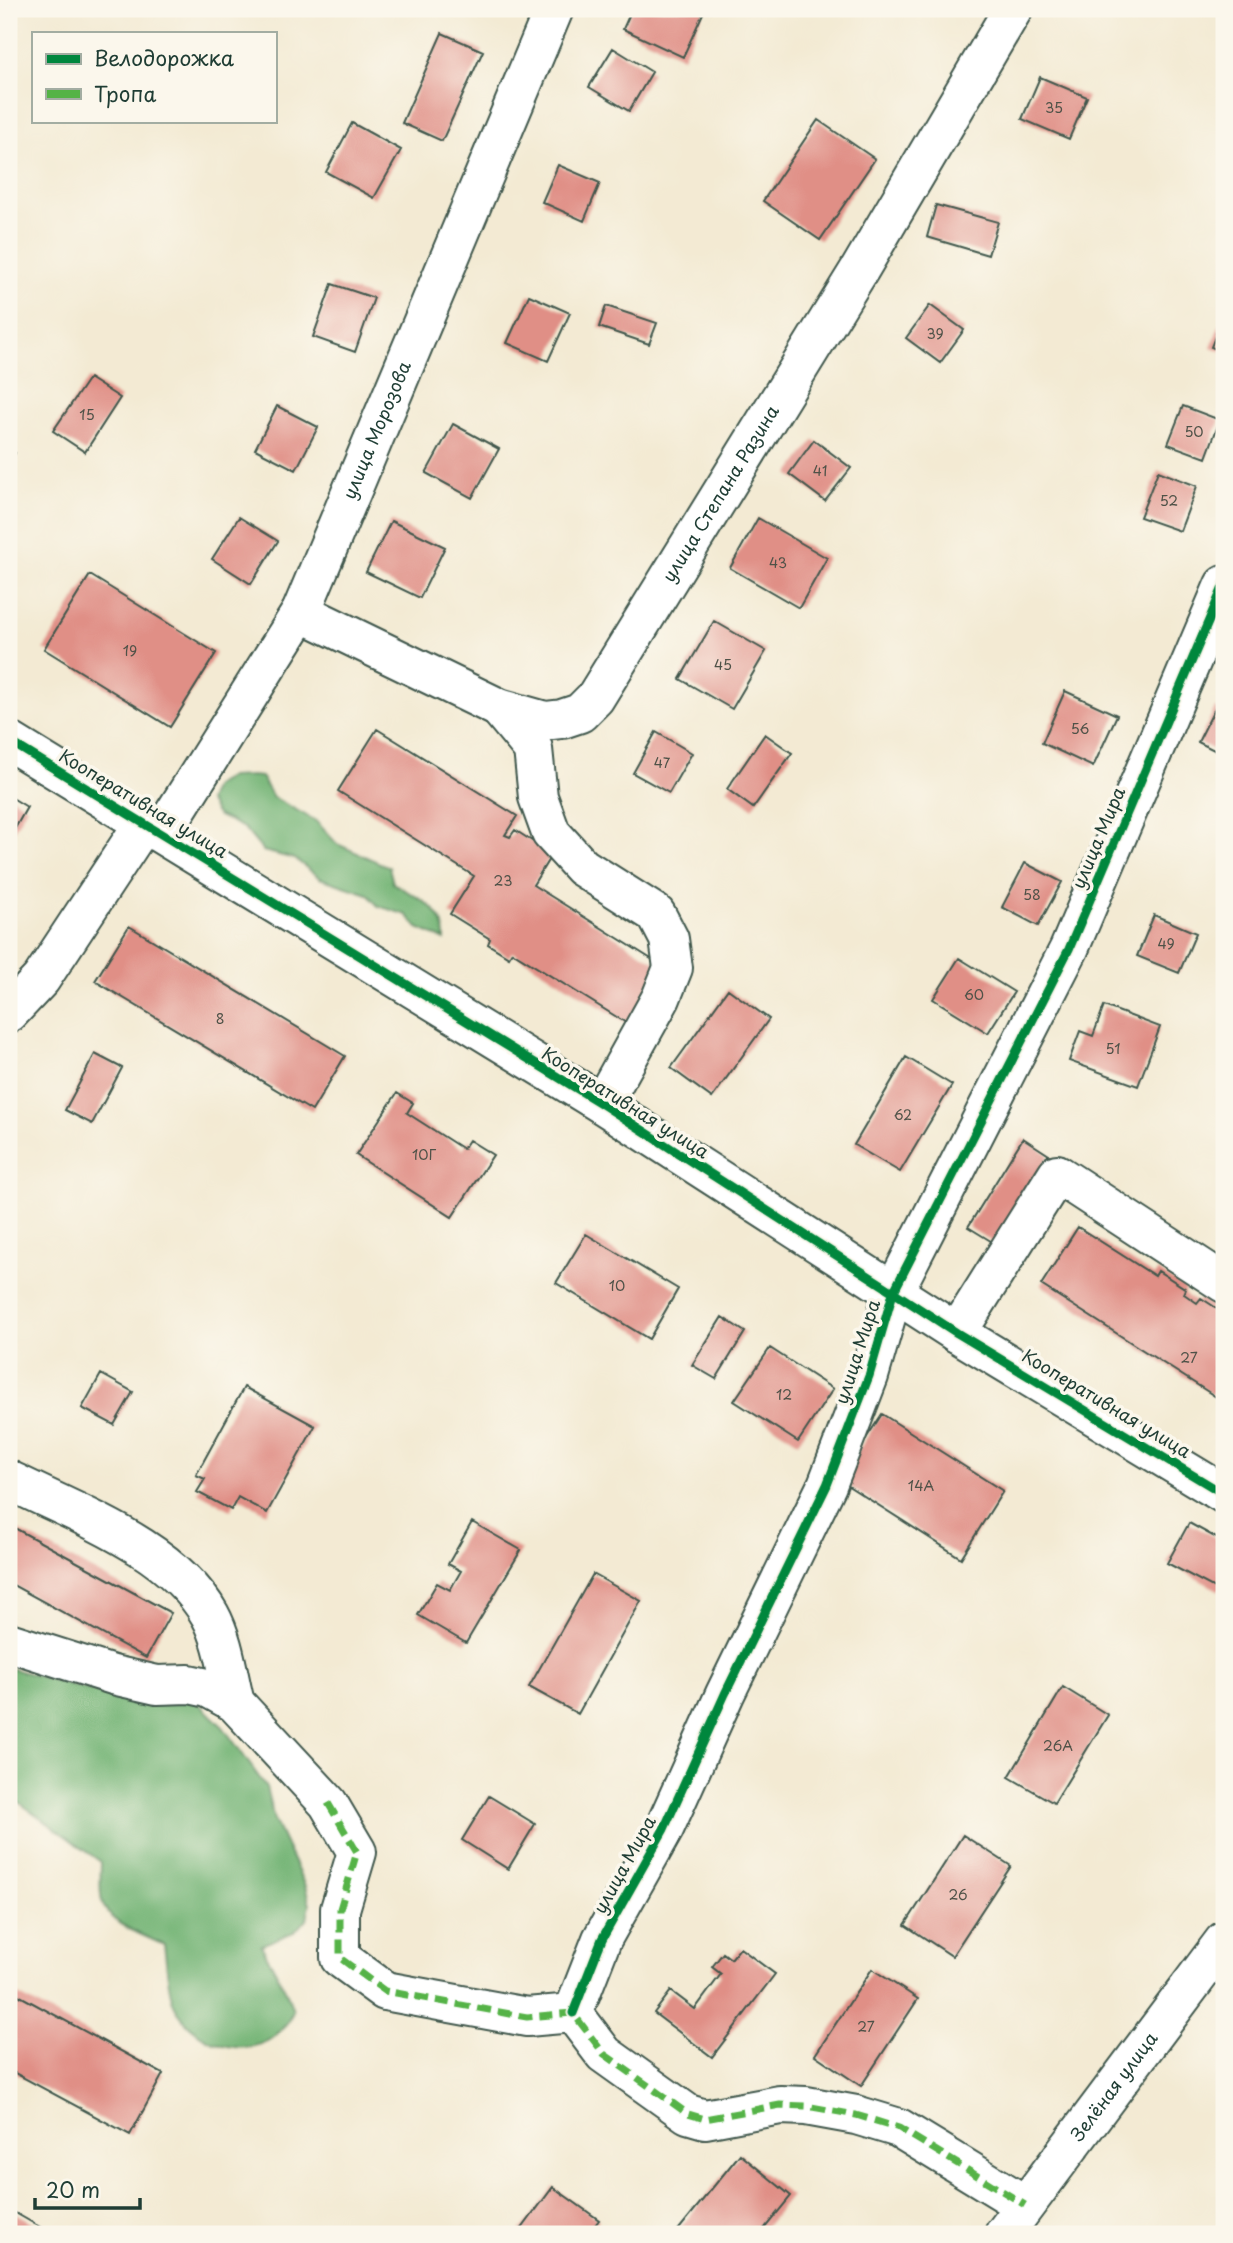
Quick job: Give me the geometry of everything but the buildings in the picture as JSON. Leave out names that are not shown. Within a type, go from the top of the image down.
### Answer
[{"type":"street","name":"улица Морозова","points":[[9,1013],[41,979],[153,828],[301,612],[554,9]]},
{"type":"street","name":"улица Степана Разина","points":[[301,612],[499,708],[545,721],[580,713],[596,698],[860,269],[1013,9]]},
{"type":"street","name":"улица Мира","points":[[573,2013],[602,1939],[664,1829],[725,1694],[827,1485],[869,1376],[893,1293],[1069,949],[1224,585]]},
{"type":"street","points":[[499,708],[533,748],[538,797],[551,833],[582,867],[656,914],[669,939],[673,968],[661,998],[602,1104]]},
{"type":"street","name":"Кооперативная улица","points":[[9,741],[602,1104],[893,1293],[1224,1494]]},
{"type":"street","points":[[957,1333],[1057,1174],[1224,1283]]},
{"type":"street","points":[[9,1480],[150,1552],[186,1582],[211,1616],[235,1703]]},
{"type":"street","points":[[9,1642],[113,1675],[157,1685],[189,1684],[208,1688],[235,1703],[328,1802],[357,1852],[340,1909],[340,1958],[385,1992],[527,2017],[573,2013],[604,2053],[688,2114],[705,2119],[780,2105],[806,2106],[856,2115],[899,2128],[1015,2219]]},
{"type":"street","name":"Зелёная улица","points":[[1015,2219],[1224,1941]]},
{"type":"green space","points":[[230,777],[261,777],[273,797],[316,821],[337,844],[389,867],[393,883],[421,899],[436,912],[441,919],[445,940],[418,928],[407,915],[378,906],[368,894],[320,878],[295,859],[263,851],[244,828],[217,815],[208,801],[214,786]]},
{"type":"green space","points":[[9,1668],[108,1695],[143,1687],[184,1689],[223,1727],[266,1787],[274,1820],[305,1886],[310,1904],[307,1919],[294,1932],[261,1945],[286,1991],[293,2011],[282,2029],[267,2041],[250,2047],[232,2047],[198,2033],[184,2020],[172,1997],[164,1945],[119,1923],[106,1909],[101,1892],[101,1862],[9,1795]]},
{"type":"marked path","points":[[328,1803],[357,1852],[340,1909],[340,1958],[385,1991],[527,2017],[573,2013],[604,2054],[688,2114],[705,2119],[780,2105],[806,2106],[856,2115],[899,2128],[1025,2205]]},
{"type":"cycle path","points":[[573,2013],[602,1939],[664,1829],[725,1694],[827,1485],[869,1376],[893,1293],[1069,949],[1224,585]]},
{"type":"cycle path","points":[[9,741],[602,1104],[957,1333],[1224,1494]]}]
